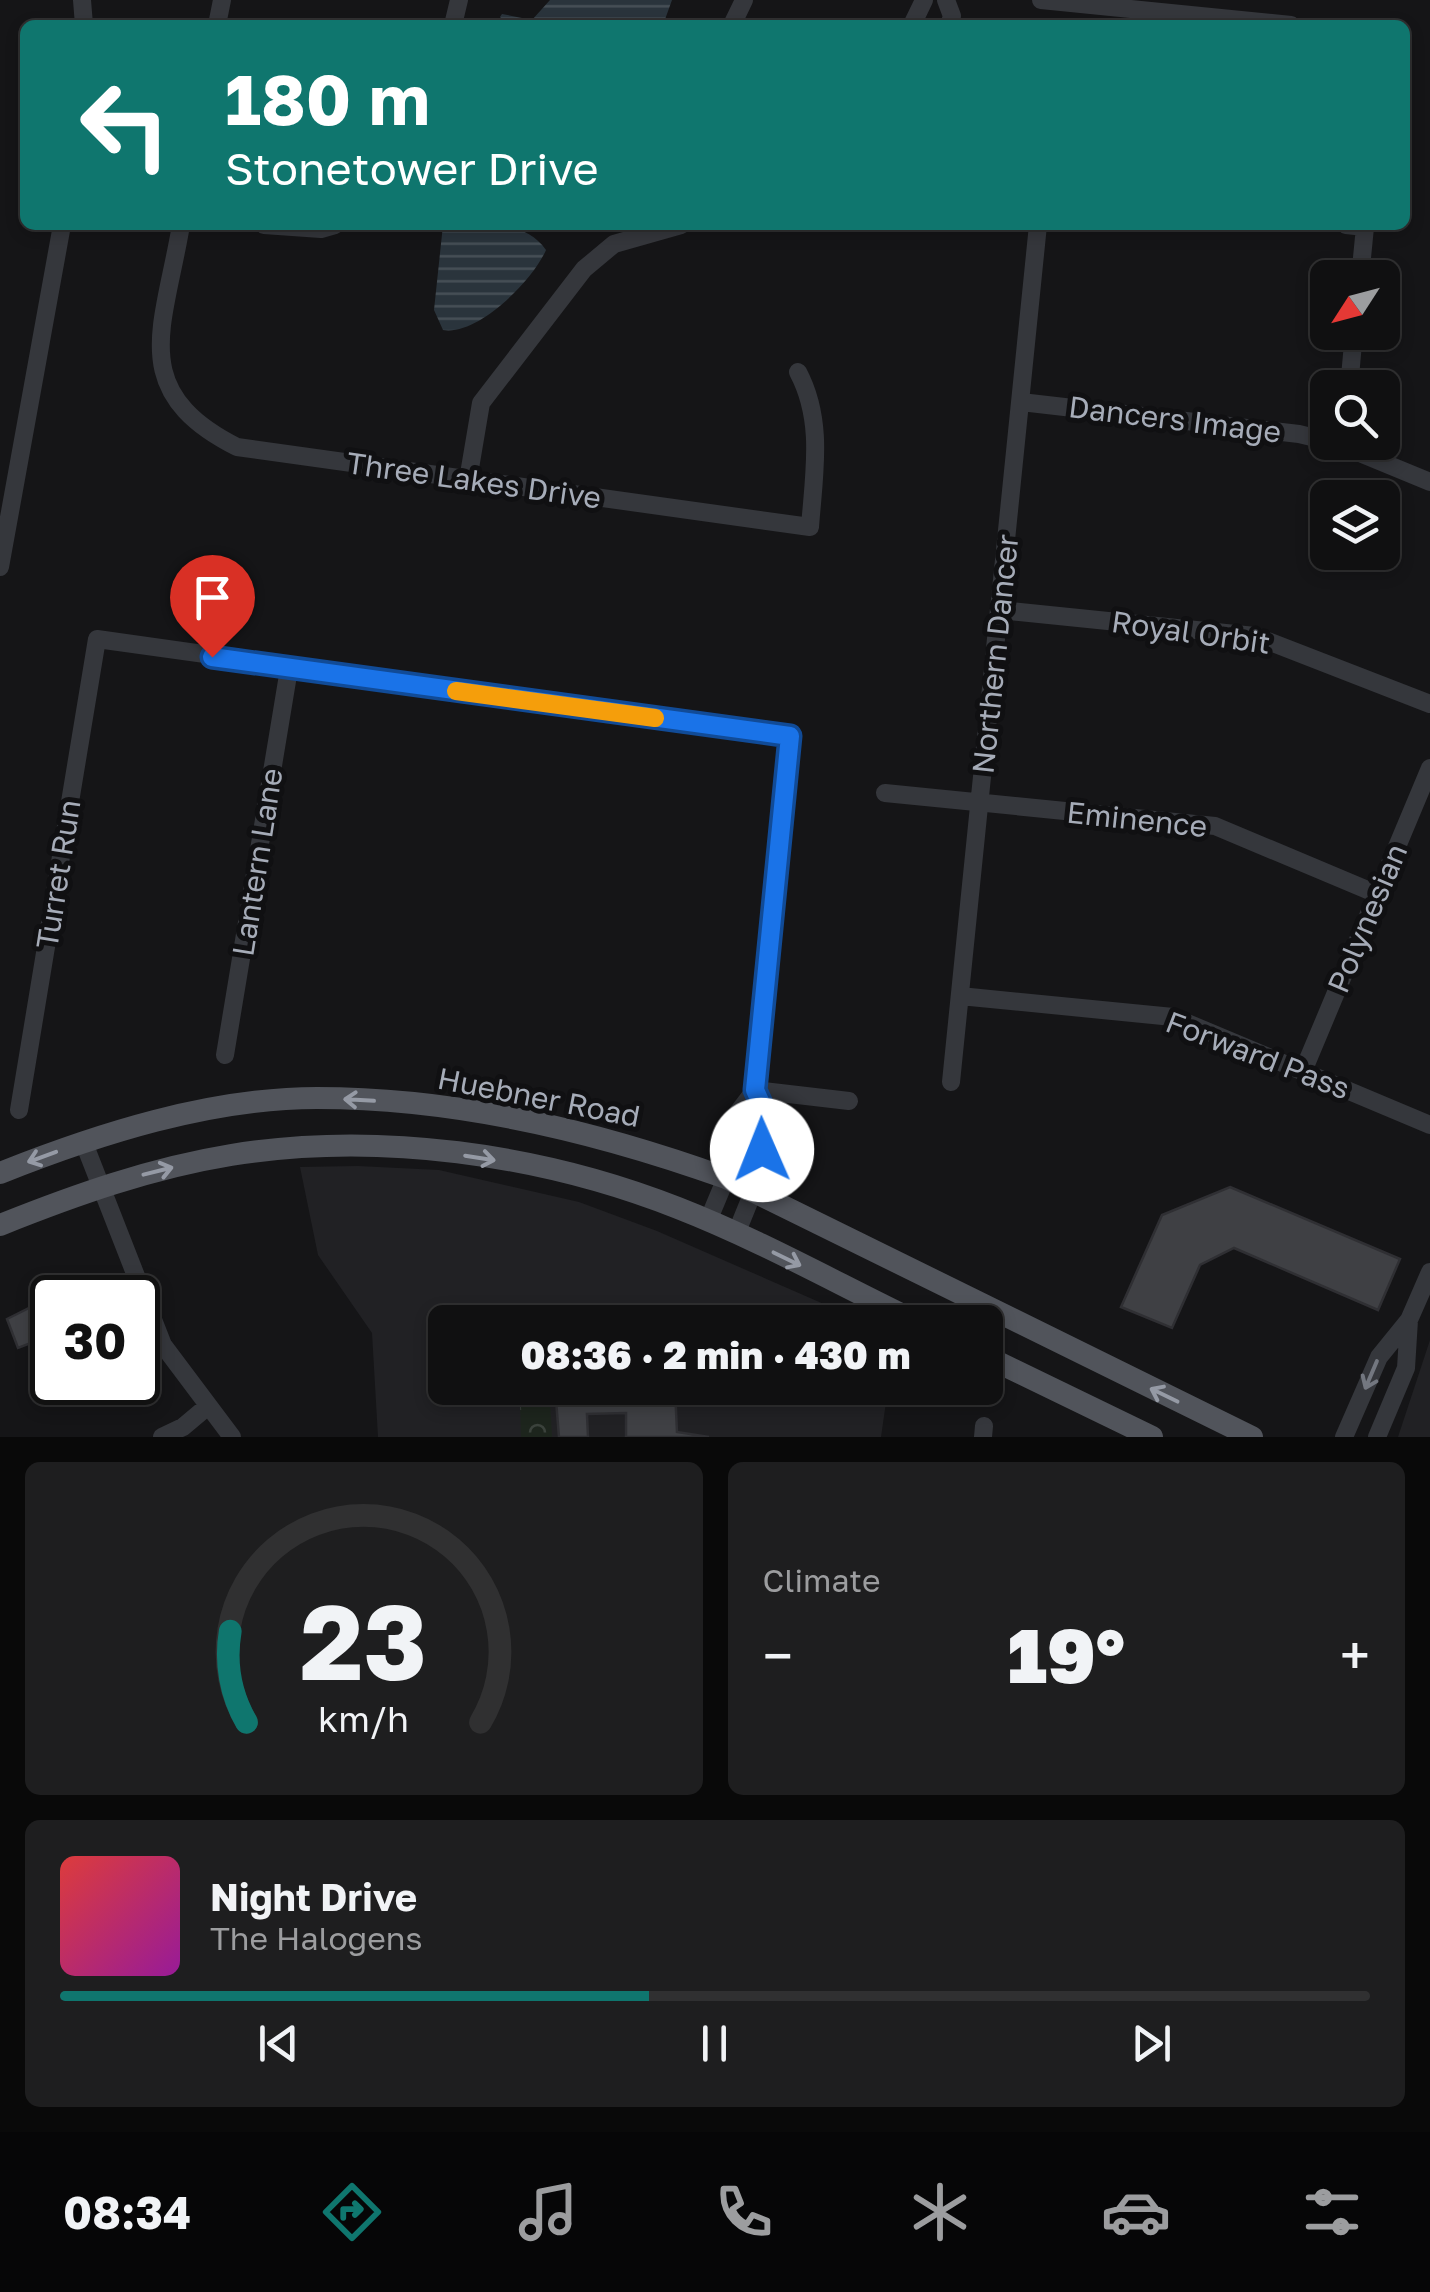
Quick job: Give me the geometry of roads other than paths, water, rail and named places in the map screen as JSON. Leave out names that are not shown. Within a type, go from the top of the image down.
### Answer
[{"type":"main road","name":"Huebner Road","points":[[0,1173],[84,1142],[225,1107],[315,1098],[395,1102],[569,1128],[652,1150],[726,1178],[1252,1437]]},
{"type":"main road","points":[[0,1225],[100,1186],[233,1155],[318,1146],[392,1148],[541,1168],[627,1191],[708,1221],[882,1305]]},
{"type":"main road","points":[[1003,1365],[1152,1437]]},
{"type":"street","points":[[1041,0],[1241,20]]},
{"type":"street","points":[[0,567],[61,230]]},
{"type":"street","name":"Three Lakes Drive","points":[[180,230],[161,346],[162,372],[184,414],[202,430],[237,448],[810,527],[817,430],[811,399],[798,372]]},
{"type":"street","points":[[468,480],[481,402],[584,269],[614,244],[663,230]]},
{"type":"street","name":"Northern Dancer","points":[[952,1082],[1038,230]]},
{"type":"street","points":[[1356,230],[1359,260]]},
{"type":"street","name":"Dancers Image","points":[[1021,402],[1310,437]]},
{"type":"street","name":"Dancers Image","points":[[1377,460],[1430,482]]},
{"type":"street","name":"Royal Orbit","points":[[1000,610],[1255,636],[1430,704]]},
{"type":"street","name":"Turret Run","points":[[19,1110],[98,639],[289,669]]},
{"type":"street","points":[[289,669],[790,736],[755,1090],[768,1119],[753,1192],[736,1234]]},
{"type":"street","name":"Lantern Lane","points":[[224,1055],[289,669]]},
{"type":"street","name":"Polynesian","points":[[1304,1069],[1430,768]]},
{"type":"street","name":"Eminence","points":[[885,793],[1215,826],[1377,894]]},
{"type":"street","name":"Forward Pass","points":[[960,996],[1173,1016],[1430,1125]]},
{"type":"street","points":[[755,1090],[849,1100]]},
{"type":"street","points":[[708,1221],[726,1178],[736,1115],[755,1090]]},
{"type":"street","points":[[84,1142],[152,1322],[178,1368],[232,1437]]},
{"type":"street","points":[[1344,1437],[1379,1356],[1409,1320],[1430,1272]]},
{"type":"street","points":[[1377,1437],[1406,1368],[1409,1320]]},
{"type":"street","points":[[162,1437],[184,1427],[208,1406]]}]
